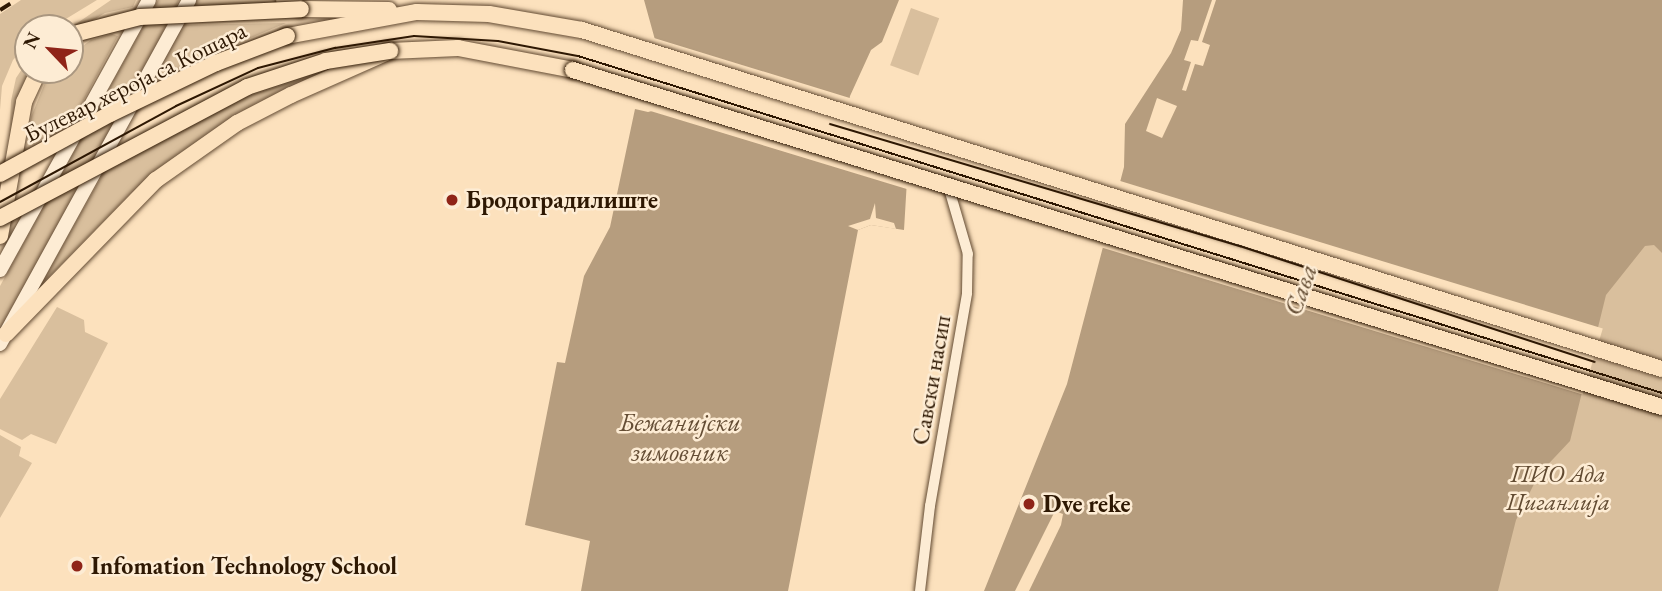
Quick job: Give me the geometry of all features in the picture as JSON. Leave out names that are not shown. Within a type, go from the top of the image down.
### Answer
[{"type":"main road","points":[[0,270],[149,0]]},
{"type":"main road","points":[[3,339],[189,0]]},
{"type":"main road","points":[[284,0],[301,9]]},
{"type":"main road","points":[[84,33],[140,17],[357,7],[402,13]]},
{"type":"main road","name":"Булевар хероја са Кошара","points":[[0,174],[110,114],[245,51],[302,32],[402,13],[489,14],[582,30],[1662,369]]},
{"type":"main road","points":[[0,218],[247,87],[326,61],[390,51],[458,48],[573,70],[1662,407]]},
{"type":"main road","points":[[3,339],[114,219],[181,161],[268,106],[390,51]]},
{"type":"main road","points":[[0,236],[19,122],[34,84]]},
{"type":"street","name":"Савски насип","points":[[920,591],[968,270],[964,234],[946,178]]},
{"type":"green space","points":[[21,0],[97,0],[74,14],[14,14],[14,59],[2,86],[0,110],[0,14]]},
{"type":"green space","points":[[111,0],[136,0],[133,7],[105,13],[84,26],[84,18]]},
{"type":"green space","points":[[158,0],[179,0],[132,95],[0,329],[0,286]]},
{"type":"green space","points":[[194,0],[275,0],[278,3],[191,6]]},
{"type":"green space","points":[[911,8],[939,18],[918,76],[890,65]]},
{"type":"green space","points":[[286,23],[154,79],[182,25]]},
{"type":"green space","points":[[112,34],[118,36],[72,122],[33,144],[27,138],[31,117],[44,84],[84,84],[84,45]]},
{"type":"green space","points":[[312,76],[219,127],[131,193],[40,286],[104,172],[238,99]]},
{"type":"green space","points":[[15,84],[30,84],[9,148],[11,101]]},
{"type":"green space","name":"ПИО Ада Циганлија","points":[[1662,124],[1662,591],[1394,591]]},
{"type":"green space","points":[[57,307],[84,320],[85,332],[108,343],[56,444],[31,434],[22,440],[0,429],[0,399]]},
{"type":"green space","points":[[0,435],[21,447],[19,456],[32,463],[0,518]]},
{"type":"water","name":"Бежанијски зимовник","points":[[644,0],[899,0],[882,42],[871,50],[850,96],[841,145],[907,180],[904,230],[871,225],[858,230],[788,591],[581,591],[590,541],[525,525],[557,362],[565,363],[584,276],[610,227],[635,109],[648,112],[667,107],[670,94]]},
{"type":"water","name":"Сава","points":[[1183,0],[1662,0],[1662,253],[1654,245],[1645,246],[1606,295],[1570,441],[1539,474],[1516,520],[1498,591],[984,591],[1067,384],[1124,167],[1125,124],[1171,53],[1181,30]]},
{"type":"pier","points":[[1212,0],[1216,0],[1202,42],[1210,45],[1203,66],[1195,64],[1186,91],[1182,90],[1191,62],[1184,60],[1191,40],[1198,41]]},
{"type":"pier","points":[[654,38],[853,99],[845,157],[910,180],[910,190],[634,106],[648,109],[665,104]]},
{"type":"pier","points":[[1157,98],[1177,106],[1162,138],[1146,131]]},
{"type":"pier","points":[[1117,180],[1603,329],[1583,395],[1097,246]]},
{"type":"pier","points":[[875,203],[876,218],[894,223],[896,229],[871,225],[858,230],[848,226],[870,219]]},
{"type":"pier","points":[[1055,511],[1063,514],[1061,525],[1029,591],[1015,591]]},
{"type":"tram line","points":[[0,202],[176,106],[258,68],[335,48],[414,36],[498,41],[578,56],[1662,393]]},
{"type":"tram line","points":[[830,124],[1240,246],[1595,362]]},
{"type":"railway","points":[[0,10],[16,0]]},
{"type":"place","name":"Бродоградилиште","points":[[452,200]]},
{"type":"place","name":"Dve reke","points":[[1029,504]]},
{"type":"place","name":"Infomation Technology School","points":[[77,566]]}]
